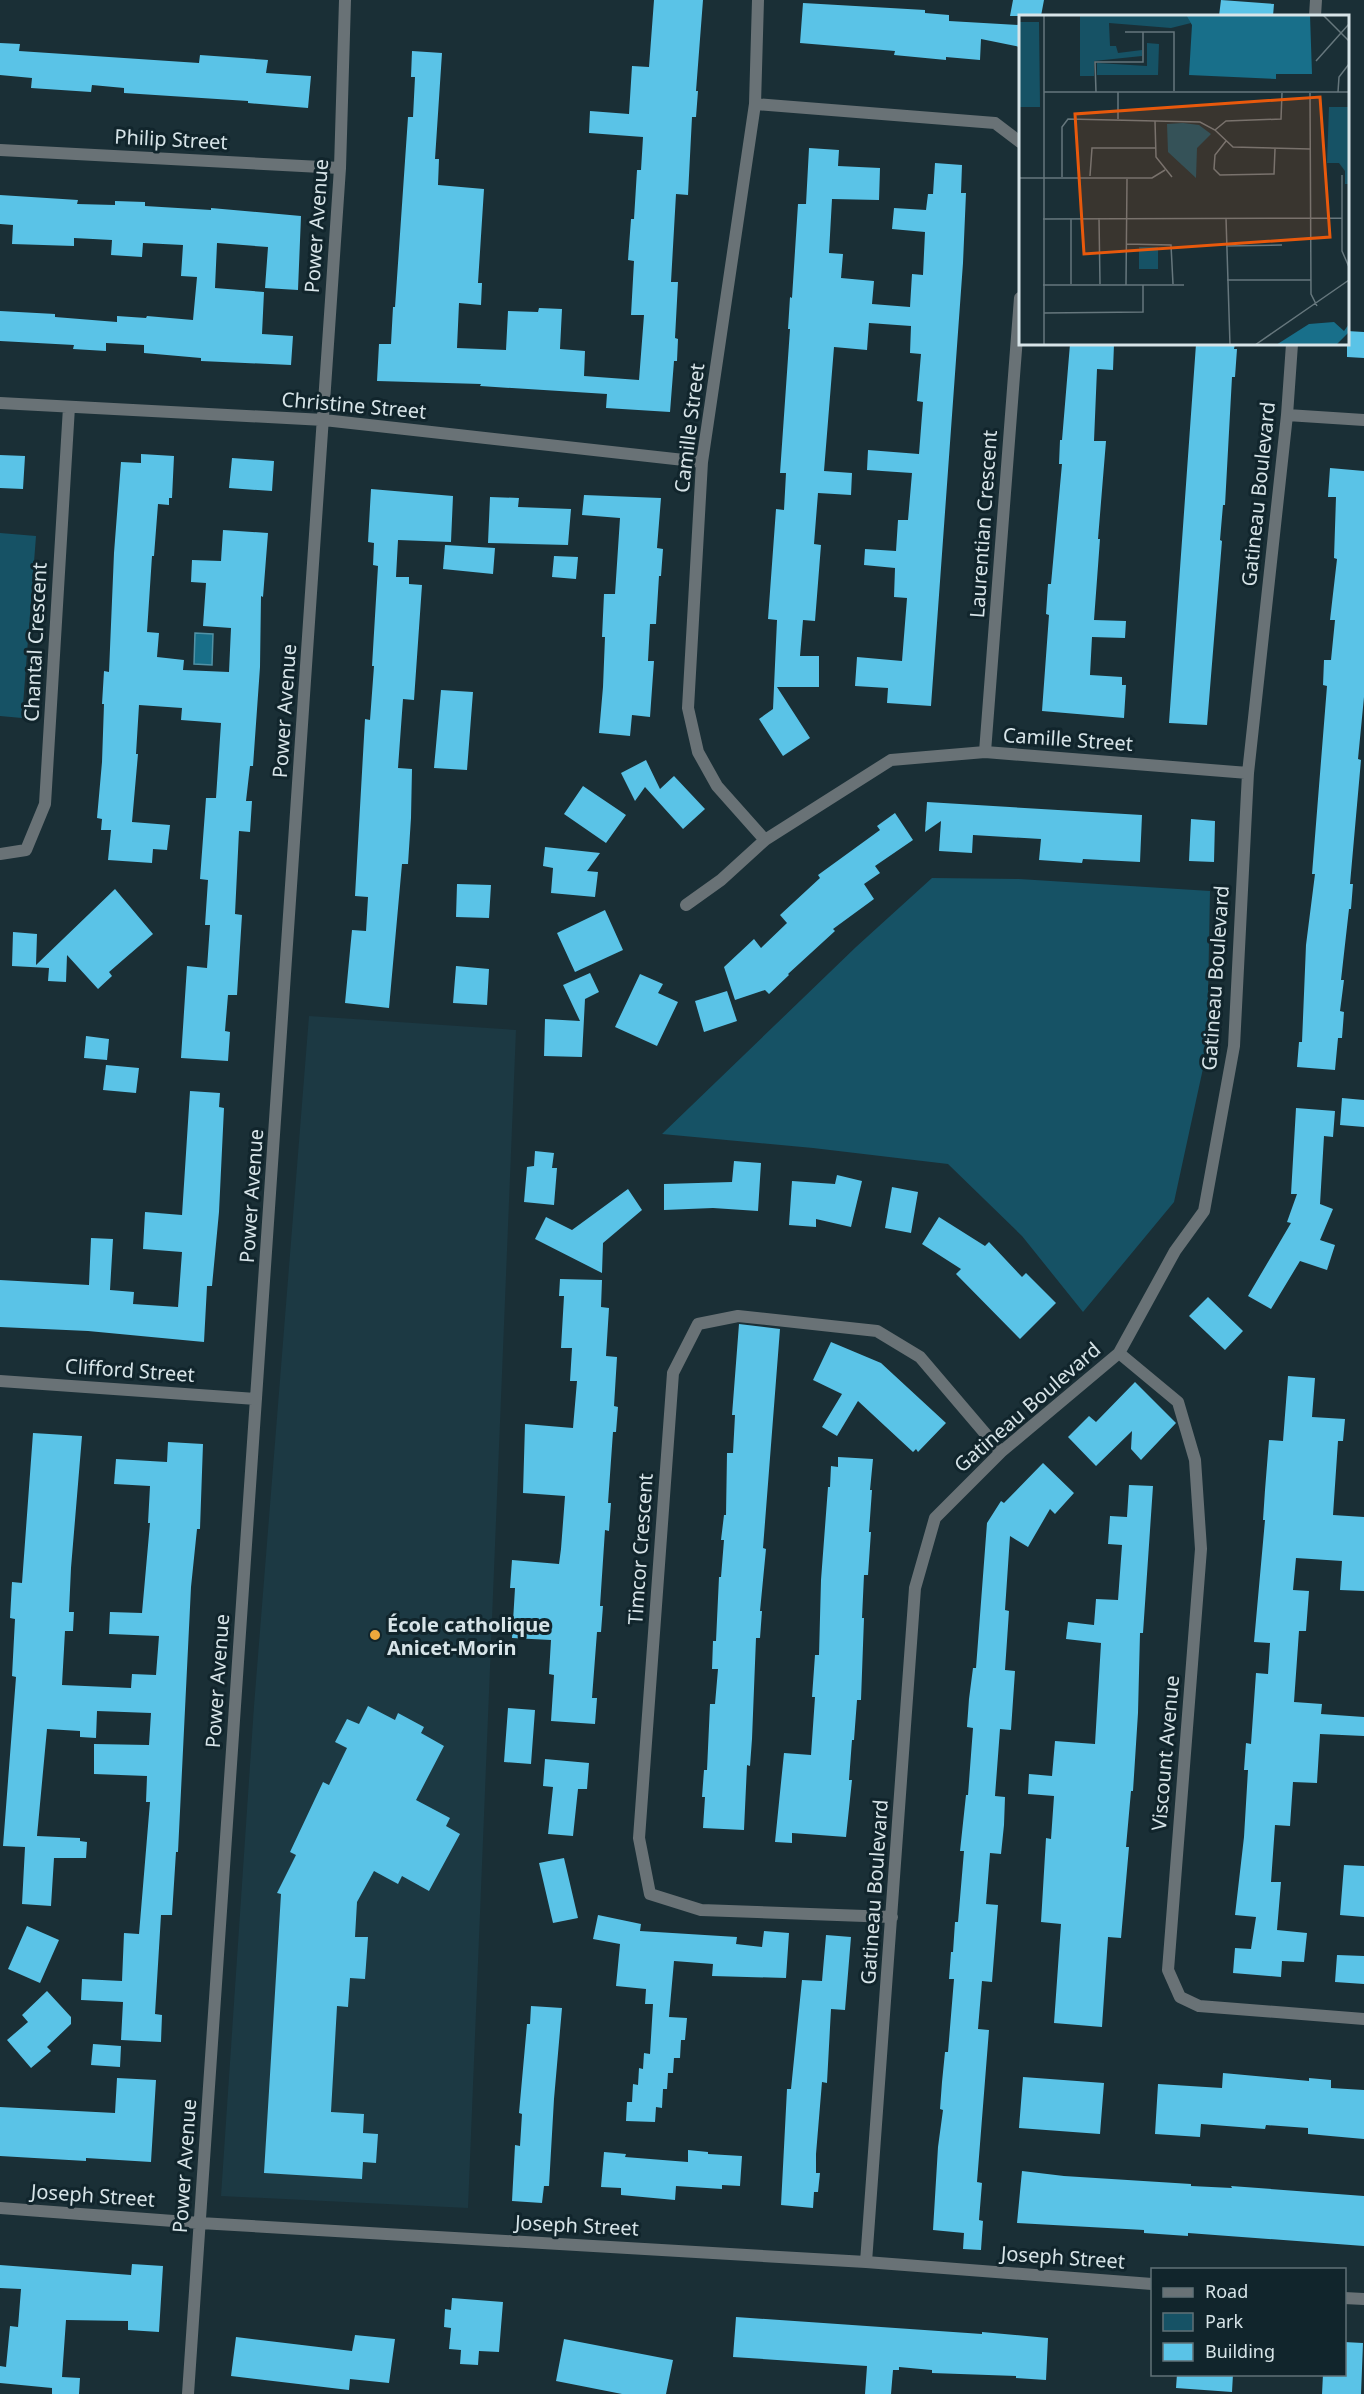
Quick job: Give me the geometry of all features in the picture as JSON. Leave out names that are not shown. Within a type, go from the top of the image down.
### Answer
[{"type":"street","name":"Power Avenue","points":[[188,2394],[324,420],[340,168],[345,0]]},
{"type":"street","name":"Camille Street","points":[[758,0],[755,104],[702,462],[688,708],[698,752],[717,786],[765,840]]},
{"type":"street","points":[[1315,15],[1316,0]]},
{"type":"street","points":[[755,104],[995,123],[1019,141]]},
{"type":"street","name":"Philip Street","points":[[0,150],[340,168]]},
{"type":"street","name":"Laurentian Crescent","points":[[985,752],[1019,311]]},
{"type":"street","name":"Gatineau Boulevard","points":[[866,2262],[915,1588],[935,1518],[1001,1452],[1119,1353],[1175,1251],[1204,1211],[1234,1046],[1248,773],[1287,415],[1292,345]]},
{"type":"street","name":"Christine Street","points":[[0,403],[324,420],[702,462]]},
{"type":"street","name":"Chantal Crescent","points":[[0,854],[26,850],[45,804],[69,407]]},
{"type":"street","points":[[1287,415],[1364,420]]},
{"type":"street","name":"Camille Street","points":[[686,905],[721,880],[765,840],[891,760],[985,752],[1248,773]]},
{"type":"street","name":"Timcor Crescent","points":[[892,1917],[701,1910],[650,1894],[639,1838],[673,1373],[698,1324],[738,1316],[877,1331],[920,1357],[1001,1452]]},
{"type":"street","name":"Viscount Avenue","points":[[1119,1353],[1178,1402],[1196,1461],[1201,1549],[1168,1970],[1180,1997],[1199,2006],[1364,2019]]},
{"type":"street","name":"Clifford Street","points":[[0,1380],[256,1399]]},
{"type":"street","name":"Joseph Street","points":[[0,2208],[200,2223],[866,2262],[1151,2283]]},
{"type":"street","points":[[1346,2298],[1364,2300]]},
{"type":"shaded area","points":[[195,633],[213,634],[212,665],[194,664]]},
{"type":"shaded area","name":"École catholique Anicet-Morin","points":[[309,1016],[516,1030],[468,2208],[221,2196],[254,1706]]},
{"type":"green space","points":[[0,533],[36,536],[22,718],[0,716]]},
{"type":"green space","points":[[932,878],[1019,879],[1210,891],[1207,1050],[1174,1202],[1083,1312],[1022,1236],[948,1164],[813,1148],[662,1134],[856,947]]},
{"type":"building","points":[[654,0],[703,0],[696,117],[692,117],[688,195],[676,194],[671,282],[678,282],[675,338],[678,339],[670,412],[606,408],[607,394],[480,386],[481,384],[377,381],[379,344],[391,344],[393,307],[395,307],[408,117],[413,117],[415,77],[411,77],[412,51],[442,53],[435,159],[439,159],[438,185],[484,189],[478,283],[482,283],[481,305],[459,303],[457,348],[506,350],[508,311],[538,312],[539,308],[562,309],[560,349],[585,351],[584,376],[639,380],[644,315],[631,315],[634,261],[628,260],[631,219],[634,219],[637,170],[641,170],[643,137],[589,133],[590,111],[629,114],[632,66],[649,67]]},
{"type":"building","points":[[1013,0],[1044,0],[1041,15],[1010,16]]},
{"type":"building","points":[[1221,0],[1274,4],[1273,15],[1219,15]]},
{"type":"building","points":[[803,3],[925,10],[925,13],[949,15],[949,21],[1019,25],[1019,47],[981,39],[980,60],[946,57],[946,60],[894,55],[895,51],[800,43]]},
{"type":"building","points":[[0,43],[20,44],[19,51],[199,63],[200,55],[268,60],[266,73],[311,76],[308,108],[248,103],[248,101],[124,93],[124,88],[92,85],[91,92],[31,88],[32,78],[0,75]]},
{"type":"building","points":[[809,148],[839,150],[838,166],[880,168],[879,200],[832,199],[829,253],[843,254],[841,278],[874,281],[872,304],[910,307],[912,274],[923,275],[925,232],[892,229],[894,208],[926,210],[928,194],[933,194],[935,163],[962,165],[961,193],[966,193],[931,706],[887,703],[888,688],[855,686],[857,657],[902,661],[907,598],[894,597],[895,568],[864,565],[865,549],[896,551],[898,520],[908,520],[912,473],[867,470],[868,450],[919,454],[923,402],[917,401],[921,354],[910,353],[911,326],[869,323],[867,350],[834,347],[824,471],[852,473],[851,495],[818,493],[814,544],[821,545],[815,621],[803,620],[800,656],[819,656],[819,687],[777,687],[810,738],[783,756],[759,719],[773,709],[777,620],[768,619],[776,509],[784,510],[786,473],[780,473],[790,329],[788,329],[790,297],[792,298],[798,204],[806,204]]},
{"type":"building","points":[[0,195],[78,200],[77,204],[115,205],[115,201],[145,202],[145,206],[211,210],[211,208],[301,216],[298,290],[265,288],[268,247],[217,243],[215,288],[264,292],[262,334],[293,336],[291,365],[201,361],[201,358],[144,353],[144,345],[106,343],[106,351],[73,349],[74,345],[0,341],[0,311],[55,314],[55,317],[117,322],[117,316],[193,320],[197,277],[181,276],[183,245],[143,243],[142,257],[111,255],[112,240],[74,238],[74,246],[12,244],[13,225],[0,224]]},
{"type":"building","points":[[1349,331],[1364,332],[1364,358],[1347,357]]},
{"type":"building","points":[[1070,345],[1114,345],[1113,370],[1097,369],[1094,441],[1106,441],[1094,620],[1126,621],[1125,638],[1092,637],[1090,675],[1122,677],[1122,685],[1126,685],[1124,718],[1042,711],[1049,615],[1046,614],[1048,584],[1051,584],[1062,464],[1059,464],[1060,440],[1062,440]]},
{"type":"building","points":[[1196,345],[1235,345],[1234,349],[1237,349],[1235,377],[1232,377],[1225,505],[1223,505],[1220,540],[1222,541],[1207,725],[1169,723]]},
{"type":"building","points":[[141,454],[174,456],[172,498],[169,498],[169,505],[158,504],[154,556],[152,556],[147,632],[159,633],[157,657],[184,660],[183,670],[229,672],[231,628],[203,626],[206,583],[191,582],[192,560],[221,561],[223,530],[268,533],[263,597],[261,596],[260,667],[253,766],[250,766],[246,801],[252,801],[250,832],[239,831],[235,914],[242,915],[237,995],[228,995],[225,1031],[230,1032],[228,1061],[181,1058],[187,966],[207,968],[210,925],[205,925],[208,880],[200,879],[206,798],[216,798],[221,723],[181,720],[182,708],[139,705],[136,754],[138,754],[132,822],[170,825],[167,850],[153,849],[152,863],[108,860],[111,830],[101,830],[102,819],[97,818],[102,762],[104,671],[109,672],[121,462],[141,463]]},
{"type":"building","points":[[0,455],[25,456],[23,489],[0,488]]},
{"type":"building","points":[[232,458],[274,461],[272,491],[229,488]]},
{"type":"building","points":[[1330,468],[1364,471],[1364,697],[1358,759],[1361,760],[1350,884],[1353,884],[1351,909],[1349,909],[1341,980],[1344,980],[1340,1011],[1344,1012],[1342,1038],[1338,1038],[1335,1070],[1297,1067],[1299,1042],[1302,1042],[1306,945],[1315,874],[1312,874],[1327,686],[1323,685],[1324,660],[1331,660],[1335,620],[1330,620],[1337,559],[1334,558],[1336,497],[1328,497]]},
{"type":"building","points":[[371,489],[453,496],[451,542],[398,540],[396,577],[409,577],[409,584],[422,585],[414,700],[403,699],[398,768],[412,769],[411,818],[408,864],[402,864],[389,1008],[345,1003],[352,930],[366,931],[368,897],[355,896],[365,719],[370,720],[374,666],[372,666],[378,566],[373,565],[374,543],[368,542]]},
{"type":"building","points":[[584,495],[661,498],[657,548],[663,549],[661,576],[659,576],[656,624],[650,624],[648,661],[654,661],[650,717],[632,715],[630,736],[599,733],[605,637],[602,637],[604,594],[615,594],[620,518],[582,515]]},
{"type":"building","points":[[490,497],[519,498],[518,507],[571,509],[568,545],[488,543]]},
{"type":"building","points":[[445,545],[495,548],[493,574],[443,569]]},
{"type":"building","points":[[554,556],[578,557],[576,579],[552,577]]},
{"type":"building","points":[[441,690],[473,692],[467,770],[434,768]]},
{"type":"building","points":[[646,760],[660,789],[674,776],[705,809],[683,829],[645,787],[635,801],[621,773]]},
{"type":"building","points":[[583,786],[626,815],[606,843],[564,814]]},
{"type":"building","points":[[927,802],[1142,815],[1140,862],[1083,859],[1082,863],[1039,860],[1041,839],[973,835],[972,853],[939,851],[941,821],[925,832]]},
{"type":"building","points":[[895,813],[913,840],[875,866],[880,873],[864,884],[874,899],[833,929],[835,931],[769,994],[765,990],[735,1000],[724,967],[754,939],[761,948],[787,923],[780,915],[820,878],[818,875],[880,830],[877,826]]},
{"type":"building","points":[[1191,819],[1215,821],[1214,862],[1189,861]]},
{"type":"building","points":[[545,847],[600,853],[587,871],[598,872],[595,897],[551,893],[553,868],[543,866]]},
{"type":"building","points":[[457,884],[491,885],[489,918],[456,917]]},
{"type":"building","points":[[115,889],[153,934],[109,972],[112,976],[98,989],[67,955],[66,982],[48,981],[49,968],[12,966],[13,932],[37,934],[36,965]]},
{"type":"building","points":[[605,910],[623,950],[575,972],[557,933]]},
{"type":"building","points":[[456,966],[489,969],[487,1005],[453,1003]]},
{"type":"building","points":[[590,973],[599,992],[585,999],[582,1057],[544,1056],[545,1019],[580,1021],[563,985]]},
{"type":"building","points":[[640,974],[663,984],[658,993],[678,1002],[657,1046],[615,1027]]},
{"type":"building","points":[[727,991],[737,1021],[704,1032],[695,1001]]},
{"type":"building","points":[[86,1036],[109,1039],[107,1060],[84,1058]]},
{"type":"building","points":[[106,1065],[139,1068],[136,1093],[103,1090]]},
{"type":"building","points":[[190,1091],[220,1093],[219,1107],[224,1108],[219,1212],[212,1286],[207,1286],[204,1342],[88,1331],[0,1327],[0,1280],[89,1285],[91,1238],[113,1239],[110,1290],[134,1292],[133,1304],[178,1307],[182,1252],[143,1249],[145,1212],[182,1215]]},
{"type":"building","points":[[1342,1098],[1364,1100],[1364,1127],[1340,1125]]},
{"type":"building","points":[[1296,1108],[1335,1111],[1333,1137],[1324,1136],[1320,1204],[1333,1209],[1320,1240],[1335,1245],[1327,1270],[1300,1261],[1271,1309],[1248,1296],[1291,1223],[1287,1222],[1297,1194],[1291,1194]]},
{"type":"building","points":[[535,1151],[554,1153],[552,1168],[557,1168],[554,1205],[524,1202],[527,1167],[534,1166]]},
{"type":"building","points":[[734,1161],[761,1163],[758,1211],[713,1208],[664,1210],[664,1184],[732,1182]]},
{"type":"building","points":[[837,1175],[862,1181],[851,1227],[816,1219],[816,1227],[789,1225],[792,1181],[835,1184]]},
{"type":"building","points":[[892,1187],[918,1192],[911,1233],[885,1228]]},
{"type":"building","points":[[628,1189],[642,1210],[603,1243],[602,1273],[535,1239],[546,1217],[572,1230]]},
{"type":"building","points":[[939,1217],[985,1246],[989,1242],[1022,1277],[1026,1273],[1056,1303],[1020,1339],[956,1274],[961,1269],[922,1244]]},
{"type":"building","points":[[560,1279],[602,1280],[601,1307],[609,1308],[606,1356],[617,1357],[614,1406],[618,1407],[616,1432],[613,1432],[608,1503],[611,1503],[609,1531],[605,1530],[600,1606],[603,1606],[601,1632],[597,1632],[592,1698],[597,1698],[595,1724],[551,1721],[554,1675],[549,1674],[551,1640],[512,1638],[515,1588],[510,1588],[512,1560],[559,1564],[565,1496],[523,1493],[525,1424],[573,1428],[577,1381],[570,1381],[572,1348],[561,1348],[564,1296],[559,1296]]},
{"type":"building","points":[[1208,1297],[1243,1331],[1225,1350],[1189,1316]]},
{"type":"building","points":[[739,1324],[780,1329],[763,1548],[766,1549],[760,1611],[762,1611],[760,1638],[756,1638],[752,1739],[750,1766],[747,1765],[744,1830],[703,1828],[705,1797],[702,1797],[704,1770],[707,1770],[710,1704],[715,1704],[718,1669],[712,1669],[713,1641],[716,1641],[719,1577],[721,1577],[724,1540],[721,1540],[724,1515],[726,1515],[727,1453],[733,1453],[735,1415],[732,1415]]},
{"type":"building","points":[[831,1342],[881,1363],[946,1423],[918,1452],[916,1449],[913,1452],[858,1401],[837,1436],[822,1427],[842,1394],[813,1380]]},
{"type":"building","points":[[1288,1376],[1315,1378],[1312,1417],[1345,1419],[1343,1441],[1338,1441],[1333,1515],[1364,1517],[1364,1591],[1340,1590],[1342,1561],[1296,1558],[1293,1590],[1309,1591],[1306,1631],[1299,1631],[1294,1702],[1322,1704],[1321,1714],[1364,1717],[1364,1736],[1320,1734],[1317,1783],[1293,1782],[1290,1826],[1275,1825],[1271,1882],[1281,1882],[1277,1930],[1307,1933],[1304,1962],[1282,1961],[1281,1977],[1233,1973],[1235,1948],[1251,1949],[1256,1917],[1235,1915],[1244,1837],[1248,1770],[1244,1770],[1246,1743],[1251,1744],[1256,1673],[1268,1674],[1270,1643],[1254,1642],[1265,1520],[1263,1520],[1269,1440],[1283,1441]]},
{"type":"building","points":[[1135,1382],[1176,1423],[1141,1460],[1131,1449],[1132,1431],[1096,1466],[1068,1437],[1089,1416],[1096,1422]]},
{"type":"building","points":[[33,1433],[82,1436],[71,1568],[69,1612],[74,1612],[73,1631],[65,1631],[62,1685],[131,1688],[132,1674],[156,1675],[159,1636],[109,1634],[110,1612],[142,1613],[150,1523],[148,1523],[150,1486],[114,1484],[116,1459],[167,1462],[168,1442],[203,1444],[200,1529],[197,1529],[191,1587],[178,1852],[176,1852],[172,1915],[161,1915],[155,2014],[162,2015],[161,2042],[121,2040],[123,2002],[81,2000],[82,1979],[122,1981],[124,1933],[139,1934],[150,1802],[146,1802],[147,1776],[94,1774],[94,1744],[149,1745],[151,1713],[97,1711],[96,1738],[80,1737],[80,1731],[47,1729],[37,1836],[80,1838],[80,1841],[87,1842],[86,1858],[54,1858],[51,1906],[22,1904],[25,1847],[3,1846],[16,1677],[12,1676],[15,1619],[10,1618],[12,1582],[22,1583]]},
{"type":"building","points":[[838,1457],[873,1459],[868,1575],[864,1575],[861,1700],[857,1700],[854,1740],[852,1740],[849,1780],[852,1780],[846,1837],[792,1833],[792,1843],[775,1842],[784,1753],[811,1755],[815,1697],[812,1697],[815,1655],[819,1655],[821,1580],[828,1487],[830,1487],[831,1466],[838,1467]]},
{"type":"building","points":[[1043,1463],[1074,1493],[1055,1514],[1050,1509],[1028,1547],[1010,1536],[1005,1610],[1009,1611],[1005,1670],[1015,1671],[1011,1730],[1000,1729],[995,1796],[1005,1797],[1001,1854],[990,1853],[986,1904],[998,1905],[992,1982],[982,1981],[978,2029],[989,2030],[977,2182],[982,2183],[979,2220],[983,2221],[981,2250],[963,2249],[964,2233],[933,2230],[938,2147],[943,2110],[940,2109],[942,2082],[945,2052],[948,2052],[954,1979],[949,1979],[951,1952],[953,1952],[955,1922],[958,1922],[964,1851],[960,1851],[966,1795],[968,1795],[973,1728],[967,1727],[969,1699],[973,1668],[976,1668],[987,1523],[1001,1501],[1004,1503]]},
{"type":"building","points":[[1129,1485],[1153,1486],[1143,1633],[1140,1633],[1138,1713],[1133,1791],[1131,1791],[1126,1847],[1129,1847],[1121,1938],[1108,1937],[1102,2027],[1054,2023],[1061,1924],[1041,1922],[1046,1838],[1051,1839],[1054,1796],[1028,1794],[1029,1774],[1052,1776],[1055,1741],[1095,1744],[1101,1643],[1066,1639],[1068,1622],[1094,1625],[1096,1599],[1118,1600],[1122,1545],[1108,1544],[1110,1516],[1127,1517]]},
{"type":"building","points":[[368,1706],[395,1720],[398,1713],[424,1727],[421,1733],[444,1746],[416,1800],[450,1818],[446,1826],[460,1834],[429,1891],[402,1876],[398,1884],[374,1871],[357,1902],[355,1937],[368,1937],[365,1979],[350,1978],[348,2007],[337,2006],[331,2112],[364,2114],[363,2133],[378,2134],[376,2163],[363,2162],[362,2179],[264,2173],[281,1894],[277,1893],[296,1855],[290,1852],[323,1782],[329,1785],[347,1748],[335,1742],[347,1719],[359,1724]]},
{"type":"building","points":[[508,1708],[535,1710],[531,1764],[504,1762]]},
{"type":"building","points":[[545,1759],[589,1763],[587,1789],[578,1789],[573,1836],[548,1834],[553,1787],[543,1786]]},
{"type":"building","points":[[564,1858],[578,1918],[553,1923],[539,1863]]},
{"type":"building","points":[[1344,1865],[1364,1866],[1364,1917],[1340,1915]]},
{"type":"building","points":[[598,1915],[641,1924],[640,1931],[737,1937],[736,1944],[762,1947],[764,1931],[789,1933],[786,1978],[712,1976],[713,1964],[674,1961],[669,2017],[687,2018],[685,2040],[681,2040],[680,2058],[674,2058],[673,2073],[668,2073],[667,2089],[663,2089],[662,2108],[656,2107],[655,2122],[626,2121],[627,2102],[632,2102],[633,2084],[638,2085],[639,2068],[643,2069],[644,2053],[650,2054],[653,2004],[645,2004],[646,1989],[616,1986],[620,1944],[593,1939]]},
{"type":"building","points":[[27,1926],[59,1940],[40,1983],[8,1969]]},
{"type":"building","points":[[826,1935],[851,1937],[845,2010],[831,2009],[827,2083],[822,2082],[816,2154],[816,2173],[820,2173],[818,2192],[814,2192],[813,2208],[781,2205],[787,2089],[791,2089],[802,1980],[822,1981]]},
{"type":"building","points":[[1337,1955],[1364,1956],[1364,1984],[1335,1982]]},
{"type":"building","points":[[47,1991],[71,2017],[71,2024],[47,2047],[51,2051],[31,2068],[7,2040],[28,2022],[22,2015]]},
{"type":"building","points":[[531,2006],[562,2008],[549,2186],[544,2186],[542,2203],[512,2201],[515,2145],[520,2146],[522,2114],[519,2113],[527,2024],[530,2024]]},
{"type":"building","points":[[93,2044],[121,2046],[120,2067],[91,2065]]},
{"type":"building","points":[[1223,2073],[1309,2081],[1309,2078],[1331,2080],[1331,2088],[1364,2090],[1364,2139],[1308,2134],[1308,2128],[1266,2125],[1265,2129],[1201,2124],[1200,2137],[1155,2134],[1158,2084],[1222,2088]]},
{"type":"building","points":[[1023,2077],[1104,2083],[1100,2134],[1019,2128]]},
{"type":"building","points":[[117,2078],[156,2080],[151,2162],[0,2156],[0,2107],[115,2113]]},
{"type":"building","points":[[688,2150],[742,2156],[740,2186],[722,2185],[722,2189],[676,2186],[675,2200],[621,2195],[621,2188],[601,2187],[604,2152],[626,2154],[625,2157],[688,2162]]},
{"type":"building","points":[[1022,2171],[1191,2184],[1191,2186],[1232,2188],[1231,2186],[1364,2196],[1364,2246],[1017,2223]]},
{"type":"building","points":[[132,2264],[163,2266],[159,2332],[128,2330],[128,2321],[66,2320],[62,2377],[80,2378],[79,2394],[52,2394],[52,2388],[0,2383],[0,2366],[6,2367],[10,2326],[18,2327],[21,2289],[0,2288],[0,2265],[131,2275]]},
{"type":"building","points":[[452,2298],[503,2302],[499,2352],[479,2351],[478,2365],[460,2364],[461,2350],[449,2349],[451,2328],[444,2327],[445,2309],[451,2310]]},
{"type":"building","points":[[736,2317],[1048,2338],[1046,2380],[1016,2378],[1016,2376],[932,2373],[932,2370],[899,2367],[899,2370],[893,2370],[891,2394],[865,2394],[867,2366],[733,2357]]},
{"type":"building","points":[[355,2335],[395,2339],[389,2383],[350,2379],[349,2390],[231,2376],[236,2337],[352,2351]]},
{"type":"building","points":[[564,2339],[673,2360],[666,2394],[622,2394],[556,2381]]},
{"type":"building","points":[[1346,2342],[1363,2343],[1361,2394],[1322,2394],[1323,2376],[1346,2376]]},
{"type":"building","points":[[1177,2376],[1233,2376],[1232,2392],[1176,2388]]},
{"type":"place","name":"École catholique Anicet-Morin","points":[[375,1635]]}]
